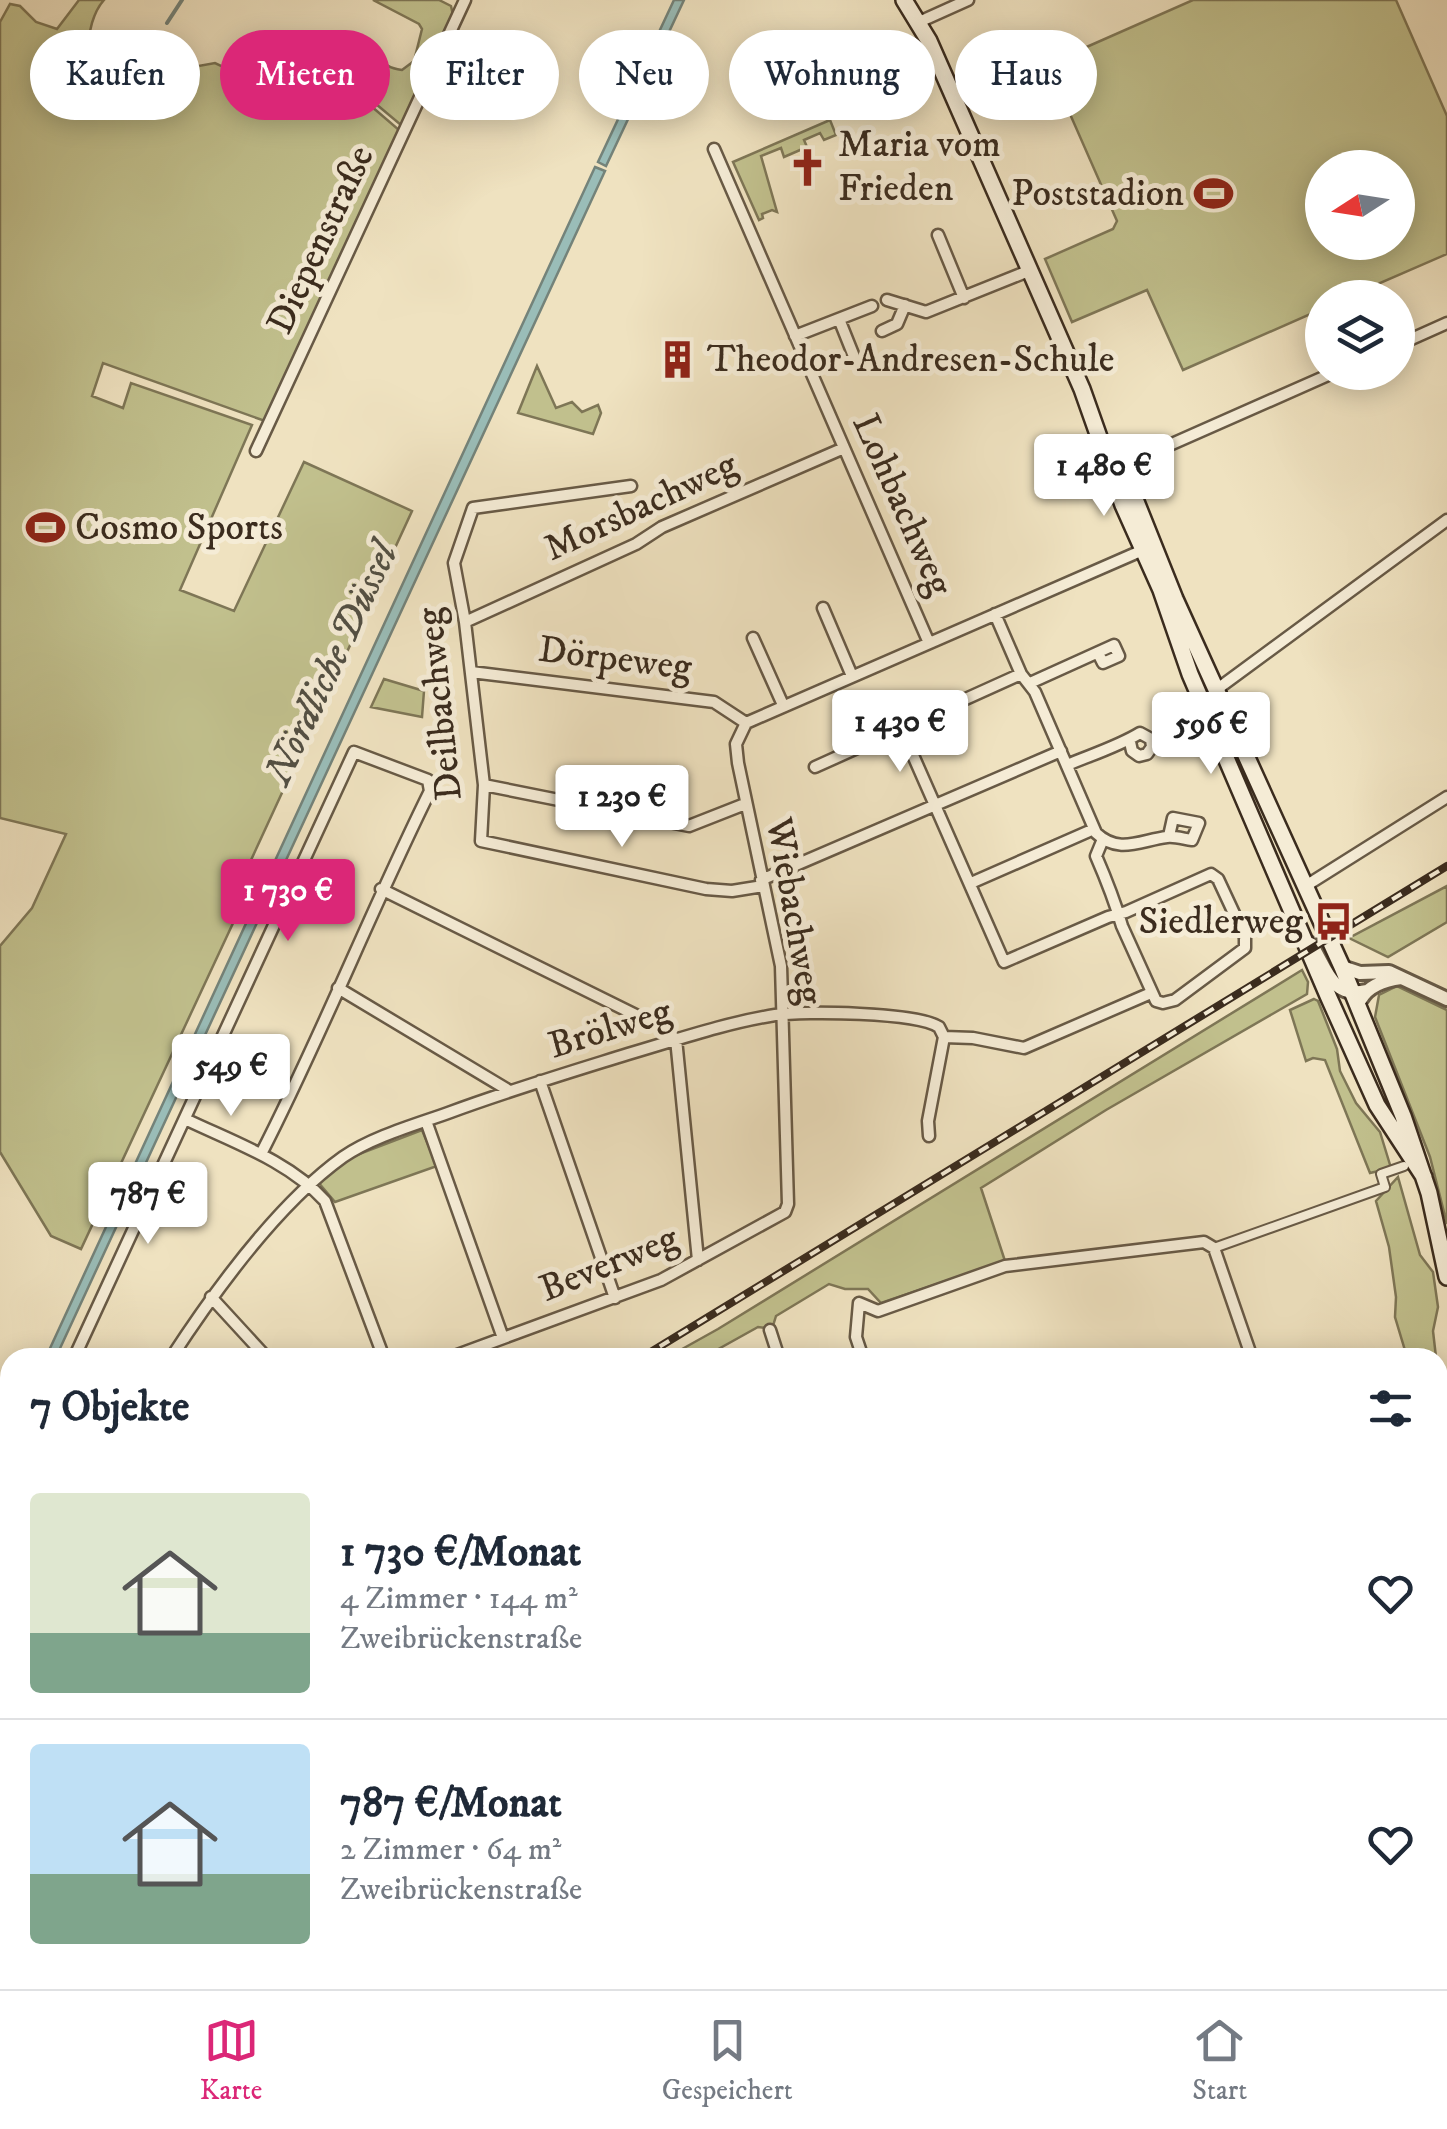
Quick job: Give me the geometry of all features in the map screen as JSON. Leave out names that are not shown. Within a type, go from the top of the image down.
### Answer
[{"type":"main road","points":[[904,0],[919,22],[1031,270],[1200,697],[1340,1020],[1378,1105],[1424,1177]]},
{"type":"main road","points":[[1113,470],[1134,499],[1175,600],[1353,991],[1359,1014],[1404,1116],[1424,1177],[1447,1277]]},
{"type":"main road","points":[[1200,697],[1216,690]]},
{"type":"main road","points":[[1287,895],[1304,887]]},
{"type":"street","name":"Diepenstraße","points":[[256,451],[466,0]]},
{"type":"street","points":[[919,22],[968,0]]},
{"type":"street","name":"Lohbachweg","points":[[714,149],[929,642]]},
{"type":"street","points":[[938,235],[964,298]]},
{"type":"street","points":[[888,300],[926,312],[1031,270]]},
{"type":"street","points":[[882,330],[897,324],[905,305]]},
{"type":"street","points":[[795,336],[872,306]]},
{"type":"street","name":"Lohbachweg","points":[[839,319],[855,359]]},
{"type":"street","points":[[1415,337],[1447,323]]},
{"type":"street","points":[[1113,470],[1305,385]]},
{"type":"street","name":"Morsbachweg","points":[[465,622],[636,544],[662,527],[844,448]]},
{"type":"street","name":"Deilbachweg","points":[[631,486],[476,506],[454,558],[484,785],[481,841],[706,888],[732,891],[762,884]]},
{"type":"street","points":[[1216,690],[1447,520]]},
{"type":"street","points":[[746,723],[1143,550],[1151,552],[1175,600]]},
{"type":"street","points":[[823,608],[852,676]]},
{"type":"street","points":[[995,614],[1094,829],[1103,839],[1126,846],[1169,836]]},
{"type":"street","points":[[753,638],[783,705]]},
{"type":"street","points":[[1030,683],[1098,652]]},
{"type":"street","name":"Dörpeweg","points":[[470,672],[714,702],[746,723]]},
{"type":"street","points":[[815,767],[1021,674]]},
{"type":"street","name":"Wiebachweg","points":[[746,723],[736,744],[745,804],[781,966],[788,1204],[785,1212]]},
{"type":"street","points":[[901,728],[1004,962],[1118,915]]},
{"type":"street","points":[[1067,765],[1118,743],[1130,742]]},
{"type":"street","points":[[762,884],[1060,750]]},
{"type":"street","points":[[79,1348],[354,752],[419,776],[430,782],[430,790],[261,1154]]},
{"type":"street","points":[[484,785],[689,826],[745,804]]},
{"type":"street","points":[[1304,887],[1324,878],[1447,797]]},
{"type":"street","points":[[970,883],[1094,829]]},
{"type":"street","points":[[1103,839],[1096,856],[1151,992]]},
{"type":"street","name":"Brölweg","points":[[177,1348],[211,1297],[310,1184],[352,1152],[426,1120],[508,1090],[676,1039],[784,1014],[924,1020],[940,1028],[944,1037],[1024,1048],[1151,992],[1163,1003],[1174,1000],[1245,948],[1245,937],[1218,880],[1211,874],[1118,915]]},
{"type":"street","points":[[381,889],[658,1026],[676,1039],[698,1260]]},
{"type":"street","points":[[1304,933],[1333,984],[1353,991],[1401,978]]},
{"type":"street","points":[[1342,967],[1360,974],[1385,971],[1447,1000]]},
{"type":"street","points":[[1340,1020],[1360,974]]},
{"type":"street","points":[[338,988],[508,1090]]},
{"type":"street","points":[[929,1136],[928,1120],[944,1037]]},
{"type":"street","points":[[540,1081],[615,1298]]},
{"type":"street","points":[[185,1120],[261,1154],[310,1184],[330,1208],[380,1348]]},
{"type":"street","points":[[426,1120],[502,1338]]},
{"type":"street","points":[[1214,1248],[1385,1188],[1381,1174],[1404,1166]]},
{"type":"street","name":"Beverweg","points":[[475,1348],[660,1280],[785,1212]]},
{"type":"street","points":[[859,1348],[856,1337],[859,1303],[878,1311],[1019,1264],[1204,1242],[1214,1248],[1248,1348]]},
{"type":"street","points":[[211,1297],[258,1348]]},
{"type":"street","points":[[770,1330],[776,1348]]},
{"type":"shaded area","points":[[79,0],[104,0],[91,30],[30,30],[30,120],[200,120],[200,66],[215,63],[220,65],[220,120],[387,120],[399,130],[265,421],[103,363],[92,396],[123,408],[131,383],[252,425],[180,590],[234,611],[304,462],[412,511],[239,886],[248,891],[81,1249],[51,1236],[0,1152],[0,946],[32,908],[66,834],[0,818],[0,22],[10,4],[20,6],[36,22],[57,29]]},
{"type":"shaded area","points":[[373,0],[439,0],[451,6],[453,15],[446,30],[422,30],[419,24]]},
{"type":"shaded area","name":"Poststadion","points":[[1193,0],[1396,0],[1447,116],[1447,254],[1387,280],[1305,280],[1305,316],[1183,370],[1147,290],[1072,322],[1045,259],[1113,229],[1117,221],[1073,120],[1097,120],[1097,42]]},
{"type":"shaded area","points":[[410,64],[410,106],[401,125],[390,116],[390,67],[402,70]]},
{"type":"shaded area","points":[[830,120],[836,135],[824,140],[820,133],[804,140],[807,147],[784,157],[781,148],[761,156],[777,212],[762,214],[759,220],[733,162]]},
{"type":"shaded area","points":[[537,366],[556,408],[572,402],[582,412],[598,405],[601,413],[593,434],[518,413]]},
{"type":"shaded area","points":[[384,679],[424,691],[422,717],[371,707]]},
{"type":"shaded area","points":[[1447,886],[1447,922],[1388,957],[1349,938]]},
{"type":"shaded area","points":[[1302,970],[1308,982],[1307,994],[1106,1110],[981,1188],[1005,1261],[881,1303],[868,1289],[829,1284],[776,1316],[772,1329],[758,1327],[720,1348],[684,1348]]},
{"type":"shaded area","points":[[1397,986],[1447,1010],[1447,1224],[1430,1157],[1375,1017],[1379,995]]},
{"type":"shaded area","points":[[1314,999],[1337,1049],[1340,1071],[1356,1103],[1380,1132],[1391,1168],[1370,1173],[1325,1060],[1306,1061],[1290,1010]]},
{"type":"shaded area","points":[[422,1130],[437,1166],[335,1202],[318,1182],[346,1159]]},
{"type":"shaded area","points":[[1398,1177],[1420,1255],[1433,1272],[1438,1307],[1433,1331],[1435,1348],[1404,1348],[1395,1317],[1389,1247],[1376,1201]]},
{"type":"water","points":[[674,0],[684,0],[670,30],[660,30]]},
{"type":"water","points":[[618,120],[628,120],[606,166],[598,162]]},
{"type":"water","points":[[595,167],[605,171],[60,1348],[50,1348]]},
{"type":"waterway","points":[[167,23],[182,0]]},
{"type":"railway","points":[[657,1348],[1447,866]]},
{"type":"place","name":"Maria vom Frieden","points":[[808,167]]},
{"type":"place","name":"Poststadion","points":[[1214,194]]},
{"type":"place","name":"Theodor-Andresen-Schule","points":[[677,360]]},
{"type":"place","name":"Cosmo Sports","points":[[45,528]]},
{"type":"place","name":"Siedlerweg","points":[[1333,922]]},
{"type":"water label","name":"Nördliche Düssel","points":[[332,664]]}]
